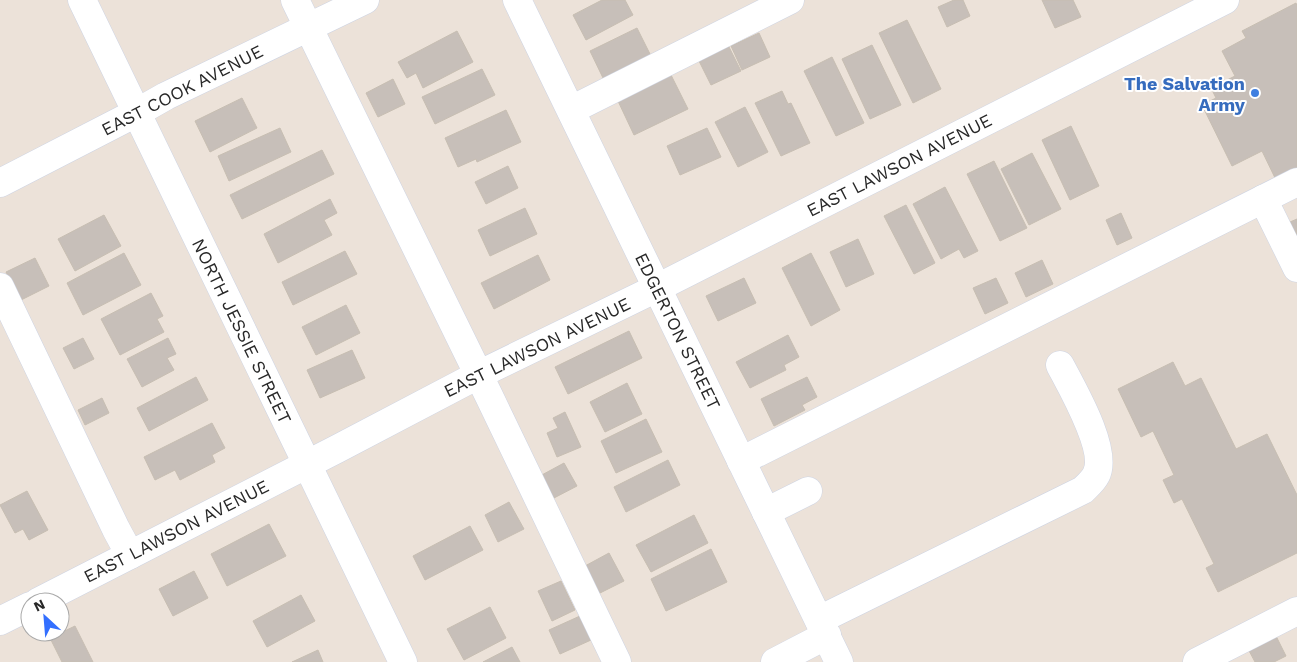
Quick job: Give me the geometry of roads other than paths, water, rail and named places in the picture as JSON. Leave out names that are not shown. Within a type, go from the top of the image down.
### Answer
[{"type":"street","name":"NORTH JESSIE STREET","points":[[82,0],[403,662]]},
{"type":"street","points":[[295,0],[617,662]]},
{"type":"street","name":"EAST COOK AVENUE","points":[[0,183],[166,96],[365,0]]},
{"type":"street","name":"EDGERTON STREET","points":[[517,0],[840,662]]},
{"type":"street","points":[[570,110],[790,0]]},
{"type":"street","name":"EAST LAWSON AVENUE","points":[[58,592],[478,375],[657,288],[1189,8],[1225,0]]},
{"type":"street","points":[[741,461],[1297,182]]},
{"type":"street","points":[[1263,199],[1297,268]]},
{"type":"street","points":[[0,287],[130,555]]},
{"type":"street","points":[[775,662],[823,628],[1083,490],[1097,474],[1099,457],[1090,423],[1060,365]]},
{"type":"street","points":[[766,512],[808,490]]},
{"type":"street","points":[[0,621],[20,611]]},
{"type":"street","points":[[1197,662],[1297,611]]},
{"type":"place","name":"The Salvation Army","points":[[1255,93]]}]
